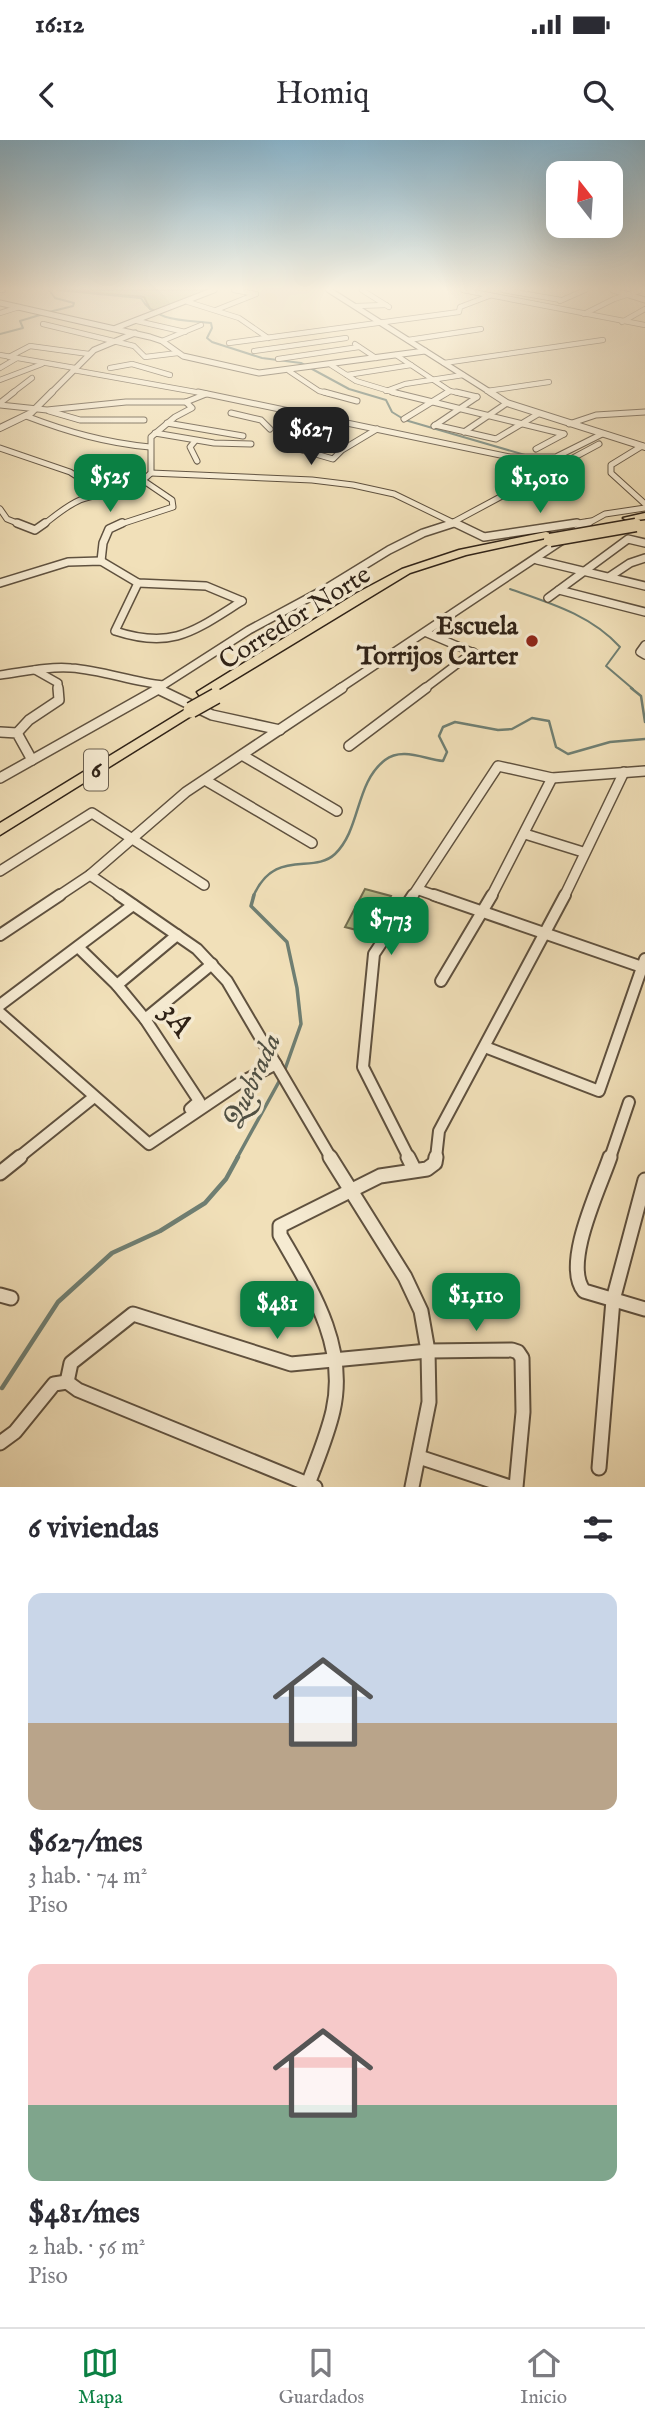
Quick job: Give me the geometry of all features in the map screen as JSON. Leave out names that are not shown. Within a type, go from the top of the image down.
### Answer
[{"type":"highway","name":"Corredor Norte","points":[[210,694],[361,596],[406,571],[463,552],[521,539],[638,521]]},
{"type":"highway","name":"Corredor Norte","points":[[0,817],[414,574],[547,536]]},
{"type":"highway","name":"Corredor Norte","points":[[0,830],[186,708]]},
{"type":"street","points":[[9,357],[17,353]]},
{"type":"street","points":[[81,353],[89,354]]},
{"type":"street","points":[[141,353],[144,357],[178,353],[240,371],[289,371],[412,353]]},
{"type":"street","points":[[278,359],[316,353]]},
{"type":"street","points":[[368,353],[376,358]]},
{"type":"street","points":[[428,353],[507,403],[644,446]]},
{"type":"street","points":[[444,363],[514,353]]},
{"type":"street","points":[[0,428],[35,410],[89,354]]},
{"type":"street","points":[[308,354],[346,375],[386,391],[564,434],[536,449]]},
{"type":"street","points":[[0,355],[249,402],[487,453],[526,458],[562,456],[602,434]]},
{"type":"street","points":[[396,355],[450,391],[477,397],[433,426],[496,439],[538,414]]},
{"type":"street","points":[[0,368],[17,358]]},
{"type":"street","points":[[0,380],[43,363]]},
{"type":"street","points":[[110,368],[120,364],[155,368],[167,374],[144,382]]},
{"type":"street","points":[[346,375],[411,365]]},
{"type":"street","points":[[289,371],[319,391],[357,401]]},
{"type":"street","points":[[386,391],[433,379],[463,375]]},
{"type":"street","points":[[0,404],[32,378]]},
{"type":"street","points":[[487,391],[549,382]]},
{"type":"street","points":[[404,419],[450,391]]},
{"type":"street","points":[[0,404],[47,410],[126,402],[186,402],[207,394]]},
{"type":"street","points":[[1,511],[7,519],[35,530],[82,500],[108,496],[144,481],[151,473],[150,447],[155,433],[192,408],[186,402]]},
{"type":"street","points":[[249,402],[232,413],[261,420],[270,429]]},
{"type":"street","points":[[464,432],[507,403]]},
{"type":"street","points":[[47,410],[80,420],[144,420]]},
{"type":"street","points":[[569,424],[604,414],[645,412]]},
{"type":"street","points":[[277,433],[297,413]]},
{"type":"street","points":[[26,416],[77,435],[117,444],[150,447]]},
{"type":"street","points":[[167,423],[243,436]]},
{"type":"street","points":[[295,448],[333,459],[342,450],[377,429]]},
{"type":"street","points":[[155,433],[219,445],[251,444]]},
{"type":"street","points":[[195,440],[190,447],[197,461]]},
{"type":"street","points":[[0,778],[161,687],[249,630],[390,550],[423,533],[457,522],[599,444]]},
{"type":"street","points":[[644,446],[611,465],[611,472],[645,506]]},
{"type":"street","points":[[2,450],[50,461],[79,476],[108,496]]},
{"type":"street","points":[[151,473],[312,480],[353,485],[394,494],[484,537],[591,521]]},
{"type":"street","points":[[102,561],[103,543],[109,529],[130,519],[173,507],[172,500],[144,481]]},
{"type":"street","points":[[0,935],[90,875],[162,811],[205,780],[537,560],[591,521],[605,514],[645,506]]},
{"type":"street","points":[[548,598],[628,539],[645,543]]},
{"type":"street","points":[[608,577],[630,563],[645,558]]},
{"type":"street","points":[[537,560],[645,586]]},
{"type":"street","points":[[0,583],[68,562],[102,561],[138,583],[206,586],[242,601],[172,637],[147,640],[115,631],[129,607],[138,583]]},
{"type":"street","points":[[559,590],[645,612]]},
{"type":"street","points":[[426,633],[495,662]]},
{"type":"street","points":[[645,645],[640,652],[645,655]]},
{"type":"street","points":[[349,746],[473,652]]},
{"type":"street","points":[[0,675],[75,668],[161,687],[212,715],[280,730]]},
{"type":"street","points":[[17,733],[29,720],[59,700],[58,683],[35,670]]},
{"type":"street","points":[[0,732],[17,733]]},
{"type":"street","points":[[17,733],[32,760]]},
{"type":"street","points":[[242,755],[337,811]]},
{"type":"street","points":[[414,1170],[363,1067],[374,954],[419,890],[498,766],[552,778],[645,771]]},
{"type":"street","points":[[0,1443],[15,1432],[54,1384],[67,1382],[78,1390],[310,1486],[332,1415],[337,1385],[336,1361],[329,1329],[319,1304],[279,1230],[280,1226],[380,1175],[427,1169],[435,1163],[439,1131],[546,934],[583,852],[624,772]]},
{"type":"street","points":[[441,981],[483,912],[552,778]]},
{"type":"street","points":[[205,780],[312,843]]},
{"type":"street","points":[[0,871],[92,813],[204,885]]},
{"type":"street","points":[[525,834],[583,852]]},
{"type":"street","points":[[90,875],[197,949],[227,981],[350,1190],[405,1277],[421,1311],[428,1351],[429,1402],[412,1487]]},
{"type":"street","points":[[419,890],[546,934],[643,963],[599,1091],[485,1047]]},
{"type":"street","points":[[0,1006],[133,905]]},
{"type":"street","points":[[117,985],[177,935]]},
{"type":"street","name":"3A","points":[[78,947],[117,985],[145,1019],[200,1101],[172,1128]]},
{"type":"street","points":[[145,1019],[212,964]]},
{"type":"street","points":[[0,1013],[149,1144],[238,1084],[277,1066]]},
{"type":"street","points":[[0,1173],[94,1097]]},
{"type":"street","points":[[629,1102],[576,1257],[577,1284],[584,1291],[645,1309]]},
{"type":"street","points":[[599,1468],[613,1300],[645,1180]]},
{"type":"street","points":[[67,1382],[71,1363],[133,1314],[291,1364],[428,1351],[518,1352],[522,1358],[523,1412],[516,1487]]},
{"type":"street","points":[[419,1457],[509,1487]]},
{"type":"green space","points":[[365,889],[391,896],[372,934],[345,927]]},
{"type":"waterway","name":"Quebrada","points":[[246,353],[262,358],[301,363],[349,389],[386,400],[392,412],[405,420],[525,455]]},
{"type":"waterway","name":"Quebrada","points":[[510,589],[569,611],[609,636],[620,647],[606,666],[633,689]]},
{"type":"waterway","name":"Quebrada","points":[[631,688],[641,696],[645,722]]},
{"type":"waterway","name":"Quebrada","points":[[254,896],[272,872],[282,867],[316,863],[335,854],[350,832],[368,781],[385,760],[406,754],[443,761],[447,752],[439,736],[443,727],[455,722],[498,730],[512,729],[532,718],[549,721],[556,747],[568,754],[610,742],[645,739]]},
{"type":"waterway","name":"Quebrada","points":[[254,896],[251,906],[287,942],[297,988],[301,1024],[284,1072]]},
{"type":"waterway","name":"Quebrada","points":[[237,1158],[281,1078]]},
{"type":"waterway","name":"Quebrada","points":[[2,1388],[58,1302],[112,1253],[160,1231],[205,1203],[226,1179],[238,1157]]},
{"type":"place","name":"Escuela Torrijos Carter","points":[[532,641]]}]
